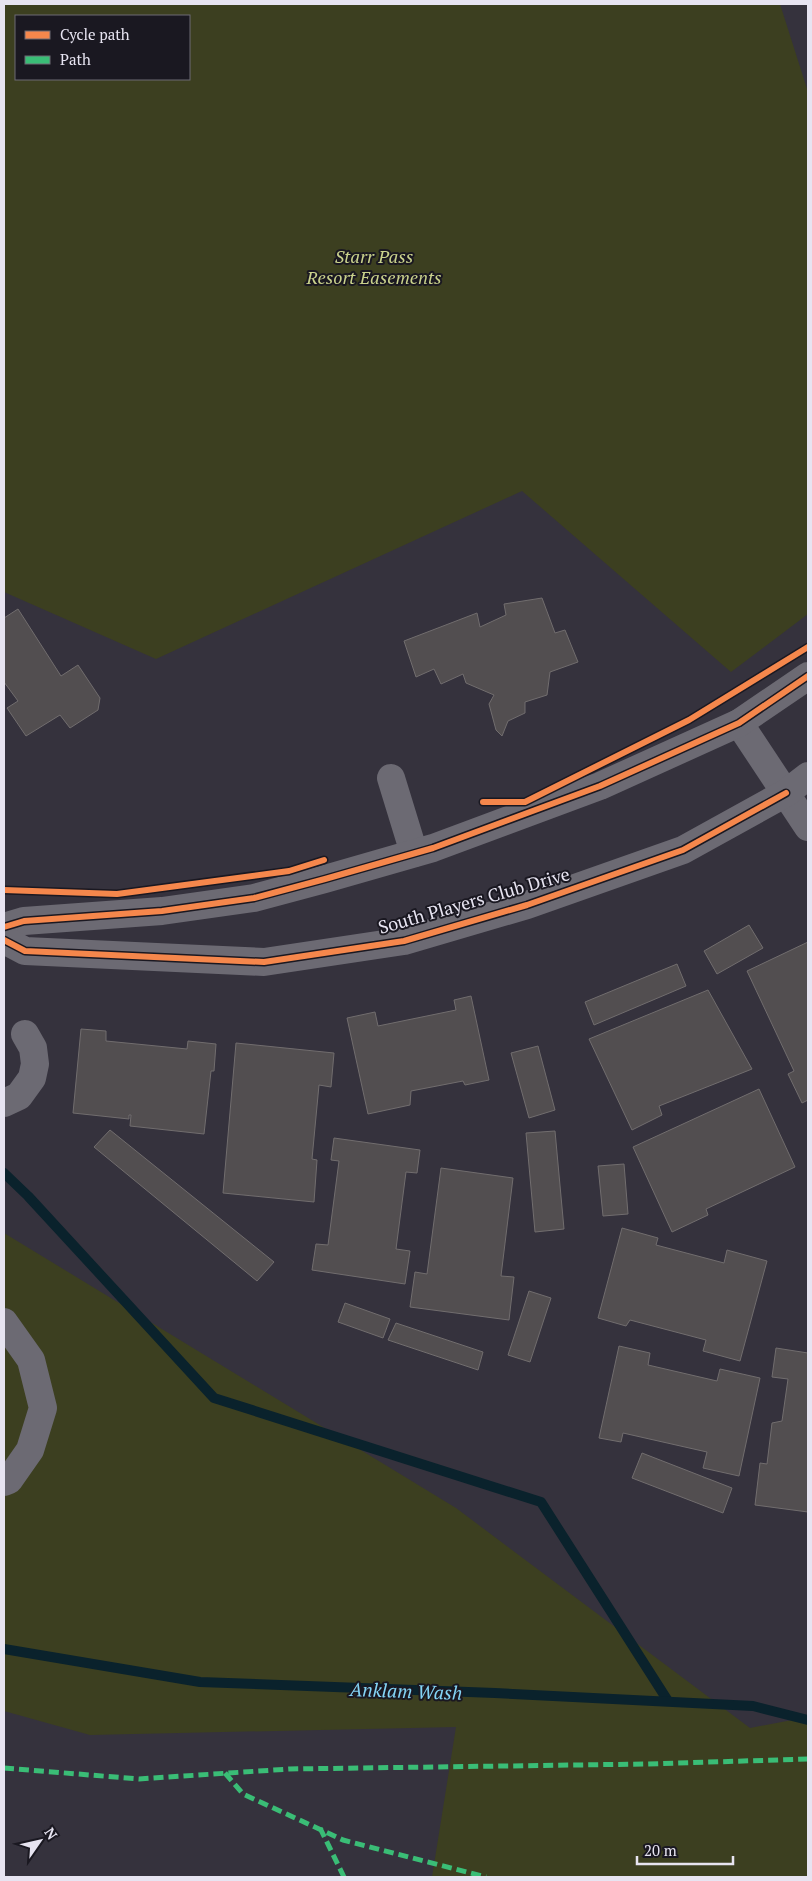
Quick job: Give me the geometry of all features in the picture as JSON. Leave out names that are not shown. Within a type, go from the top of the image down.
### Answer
[{"type":"street","points":[[4,927],[24,921],[162,911],[254,898],[325,880],[414,853],[600,786],[739,723],[808,676]]},
{"type":"street","points":[[739,723],[808,827]]},
{"type":"street","name":"South Players Club Drive","points":[[4,940],[25,951],[264,962],[404,941],[527,906],[683,850],[786,793],[808,776]]},
{"type":"street","points":[[391,778],[414,853]]},
{"type":"street","points":[[4,1103],[19,1096],[32,1078],[35,1064],[33,1048],[25,1034]]},
{"type":"street","points":[[4,1322],[31,1360],[43,1408],[30,1450],[10,1480],[4,1482]]},
{"type":"green space","name":"Starr Pass Resort Easements","points":[[4,4],[780,4],[808,92],[808,614],[731,672],[522,491],[156,659],[4,592]]},
{"type":"green space","points":[[4,1233],[456,1508],[750,1728],[808,1717],[808,1877],[432,1877],[456,1727],[90,1735],[4,1711]]},
{"type":"building","points":[[542,598],[555,633],[565,630],[578,662],[550,672],[547,695],[525,702],[525,713],[508,721],[502,736],[496,730],[489,704],[494,695],[466,683],[463,674],[441,684],[434,669],[416,677],[404,641],[477,613],[480,627],[506,615],[504,604]]},
{"type":"building","points":[[18,609],[61,676],[78,665],[100,698],[98,710],[70,728],[60,715],[26,736],[7,708],[18,701],[4,682],[4,618]]},
{"type":"building","points":[[749,925],[763,948],[717,974],[704,951]]},
{"type":"building","points":[[808,942],[808,1100],[802,1103],[788,1074],[794,1071],[747,971]]},
{"type":"building","points":[[677,964],[686,986],[594,1025],[585,1002]]},
{"type":"building","points":[[708,990],[752,1069],[659,1106],[662,1115],[632,1130],[589,1039]]},
{"type":"building","points":[[471,996],[489,1080],[465,1085],[463,1081],[411,1091],[410,1105],[368,1114],[347,1018],[375,1012],[378,1026],[456,1010],[454,1000]]},
{"type":"building","points":[[81,1029],[106,1031],[106,1041],[187,1049],[188,1041],[216,1044],[214,1071],[211,1071],[204,1134],[130,1126],[131,1115],[129,1115],[129,1119],[73,1113]]},
{"type":"building","points":[[236,1043],[334,1053],[331,1087],[319,1085],[312,1159],[317,1160],[314,1202],[223,1193]]},
{"type":"building","points":[[538,1046],[555,1110],[529,1118],[511,1053]]},
{"type":"building","points":[[759,1089],[795,1167],[706,1209],[708,1215],[672,1232],[633,1147]]},
{"type":"building","points":[[110,1130],[274,1262],[257,1281],[94,1147]]},
{"type":"building","points":[[555,1131],[564,1229],[535,1232],[526,1133]]},
{"type":"building","points":[[334,1138],[420,1150],[417,1173],[406,1172],[396,1249],[410,1251],[405,1284],[312,1270],[316,1244],[328,1245],[339,1161],[331,1160]]},
{"type":"building","points":[[624,1164],[628,1214],[603,1216],[598,1166]]},
{"type":"building","points":[[441,1168],[513,1178],[501,1276],[514,1277],[509,1320],[410,1307],[415,1272],[427,1274]]},
{"type":"building","points":[[622,1228],[658,1238],[656,1245],[724,1263],[727,1250],[767,1261],[740,1361],[703,1351],[706,1340],[630,1320],[626,1326],[598,1318]]},
{"type":"building","points":[[529,1291],[551,1298],[530,1362],[508,1355]]},
{"type":"building","points":[[345,1303],[390,1319],[383,1338],[338,1322]]},
{"type":"building","points":[[396,1323],[483,1352],[478,1370],[388,1340]]},
{"type":"building","points":[[619,1346],[650,1353],[648,1365],[717,1381],[720,1369],[760,1378],[739,1476],[703,1468],[707,1452],[623,1433],[621,1442],[599,1438]]},
{"type":"building","points":[[776,1348],[808,1353],[808,1512],[755,1505],[760,1463],[767,1464],[772,1423],[782,1421],[788,1379],[772,1377]]},
{"type":"building","points":[[642,1453],[732,1488],[723,1513],[632,1478]]},
{"type":"waterway","points":[[4,1173],[28,1196],[214,1398],[541,1502],[668,1701]]},
{"type":"waterway","name":"Anklam Wash","points":[[4,1649],[200,1682],[495,1693],[753,1706],[808,1720]]},
{"type":"marked path","points":[[4,1768],[139,1779],[289,1769],[648,1764],[808,1759]]},
{"type":"marked path","points":[[225,1773],[243,1794],[343,1840],[486,1877]]},
{"type":"marked path","points":[[320,1828],[344,1877]]},
{"type":"cycle path","points":[[483,802],[525,802],[689,720],[808,647]]},
{"type":"cycle path","points":[[4,927],[24,921],[162,911],[254,898],[433,848],[600,786],[739,723],[808,676]]},
{"type":"cycle path","points":[[4,940],[25,951],[264,962],[404,941],[527,905],[683,850],[786,793]]},
{"type":"cycle path","points":[[4,890],[117,894],[289,871],[324,860]]}]
